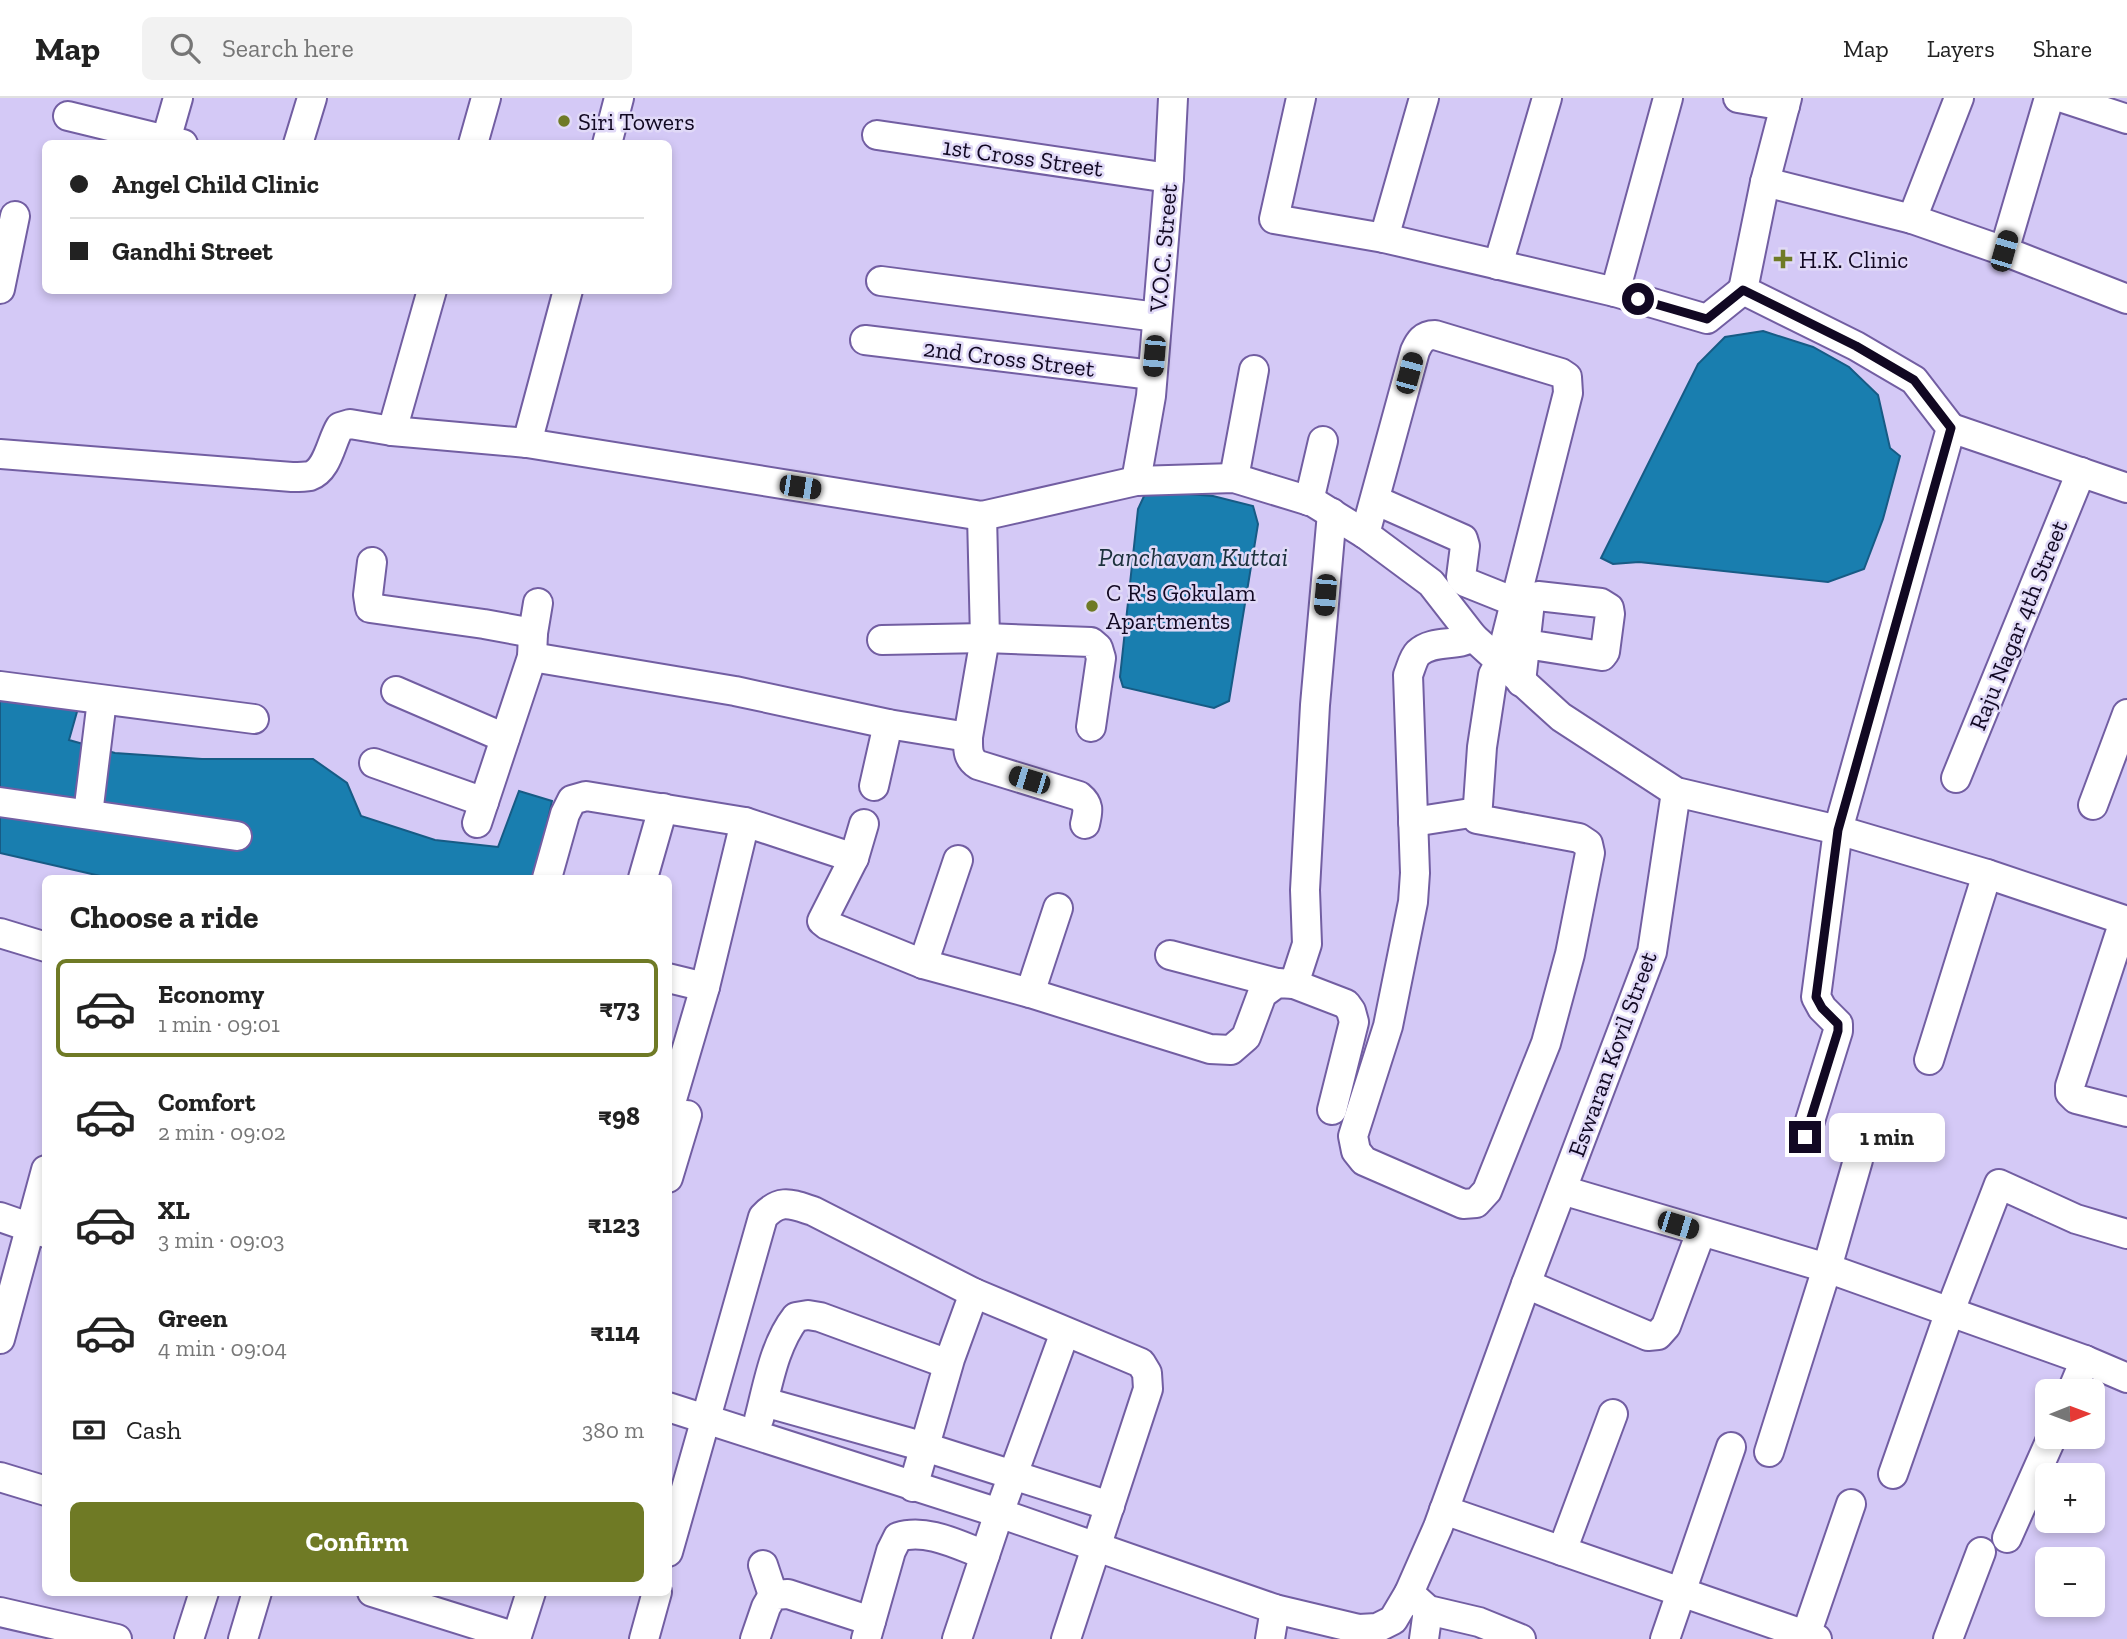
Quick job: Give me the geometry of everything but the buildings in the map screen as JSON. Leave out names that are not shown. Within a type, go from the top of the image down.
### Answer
[{"type":"street","points":[[175,140],[178,98]]},
{"type":"street","points":[[299,140],[312,98]]},
{"type":"street","points":[[474,140],[486,98]]},
{"type":"street","points":[[608,140],[619,98]]},
{"type":"street","name":"V.O.C. Street","points":[[1136,481],[1151,396],[1173,98]]},
{"type":"street","points":[[1301,98],[1274,219],[1384,238],[1615,292],[1707,319],[1743,290],[1765,182],[1786,102],[1738,98]]},
{"type":"street","points":[[1384,238],[1424,98]]},
{"type":"street","points":[[1498,265],[1547,98]]},
{"type":"street","points":[[1615,292],[1668,98]]},
{"type":"street","points":[[1912,219],[1959,98]]},
{"type":"street","points":[[2004,251],[2049,98]]},
{"type":"street","points":[[2063,98],[2127,119]]},
{"type":"street","points":[[68,116],[167,140]]},
{"type":"street","name":"1st Cross Street","points":[[877,135],[1169,178]]},
{"type":"street","points":[[1765,182],[1912,219],[2126,297]]},
{"type":"street","points":[[0,289],[15,216]]},
{"type":"street","points":[[881,281],[1157,317]]},
{"type":"street","points":[[1743,290],[1856,346],[1914,380],[1951,428],[2127,488]]},
{"type":"street","points":[[392,431],[431,294]]},
{"type":"street","points":[[527,443],[567,294]]},
{"type":"street","points":[[1365,534],[1415,351],[1422,339],[1434,335],[1567,377],[1568,393],[1500,662],[1493,675],[1482,747],[1477,819],[1579,838],[1588,844],[1590,853],[1570,954],[1546,1043],[1487,1191],[1476,1203],[1463,1204],[1364,1160],[1356,1151],[1353,1136],[1388,1026],[1413,902],[1415,873],[1408,675],[1417,654],[1435,645],[1465,642],[1474,637]]},
{"type":"street","name":"2nd Cross Street","points":[[866,340],[1152,376]]},
{"type":"street","points":[[1234,478],[1254,370]]},
{"type":"street","points":[[0,454],[292,477],[311,475],[322,468],[333,438],[340,427],[350,424],[392,431],[527,443],[982,516],[1136,481],[1234,478],[1321,507],[1365,534],[1431,583],[1474,637],[1561,717],[1675,792],[1838,830],[1987,873],[2125,921],[2070,1086],[2070,1093],[2076,1099],[2127,1112]]},
{"type":"street","points":[[1805,1137],[1838,1031],[1838,1024],[1822,1008],[1816,997],[1838,830],[1951,428]]},
{"type":"street","points":[[864,824],[854,858],[822,921],[827,925],[923,964],[1030,993],[1210,1049],[1231,1050],[1246,1037],[1262,995],[1285,983],[1307,944],[1305,890],[1315,718],[1323,441]]},
{"type":"street","name":"Raju Nagar 4th Street","points":[[1956,778],[2081,472]]},
{"type":"street","points":[[1376,500],[1463,539],[1465,546],[1461,577],[1465,582],[1515,602]]},
{"type":"street","points":[[982,516],[985,638],[968,737],[968,752],[972,761],[978,765],[1079,796],[1088,806],[1085,824]]},
{"type":"street","points":[[372,562],[368,595],[370,608],[484,624],[532,645],[888,724],[968,737]]},
{"type":"street","points":[[374,762],[481,813],[532,645],[538,603]]},
{"type":"street","points":[[882,640],[985,638],[1091,642],[1098,648],[1101,658],[1091,727]]},
{"type":"street","points":[[1521,682],[1526,645]]},
{"type":"street","points":[[0,686],[254,719]]},
{"type":"street","points":[[396,691],[505,738]]},
{"type":"street","points":[[88,814],[102,699]]},
{"type":"street","points":[[2093,805],[2127,714]]},
{"type":"street","points":[[874,786],[888,724]]},
{"type":"street","name":"Eswaran Kovil Street","points":[[1419,1601],[1444,1510],[1652,952],[1675,792]]},
{"type":"street","points":[[548,875],[565,814],[572,800],[586,796],[745,822],[854,858]]},
{"type":"street","points":[[0,802],[237,836]]},
{"type":"street","points":[[644,875],[663,807]]},
{"type":"street","points":[[1413,821],[1477,812]]},
{"type":"street","points":[[672,1152],[705,987],[745,822]]},
{"type":"street","points":[[923,964],[958,860]]},
{"type":"street","points":[[1929,1060],[1987,873]]},
{"type":"street","points":[[1030,993],[1058,908]]},
{"type":"street","points":[[0,933],[42,946]]},
{"type":"street","points":[[1170,955],[1285,983],[1346,1004],[1354,1022],[1332,1110]]},
{"type":"street","points":[[672,979],[705,987]]},
{"type":"street","points":[[1769,1452],[1858,1160]]},
{"type":"street","points":[[1893,1474],[1950,1311],[1999,1184],[2076,1219],[2127,1234]]},
{"type":"street","points":[[1562,1190],[1827,1268],[2085,1360],[2127,1378]]},
{"type":"street","points":[[2,1326],[37,1230],[42,1197]]},
{"type":"street","points":[[672,1538],[763,1217],[773,1205],[790,1203],[813,1211],[974,1293],[1141,1363],[1147,1373],[1148,1389],[1066,1639]]},
{"type":"street","points":[[0,1217],[37,1230]]},
{"type":"street","points":[[1527,1284],[1648,1336],[1658,1335],[1666,1326],[1701,1232]]},
{"type":"street","points":[[914,1487],[948,1364],[974,1293]]},
{"type":"street","points":[[754,1434],[779,1348],[787,1328],[796,1317],[820,1317],[948,1364]]},
{"type":"street","points":[[957,1639],[999,1513],[1065,1332]]},
{"type":"street","points":[[2076,1379],[2085,1360]]},
{"type":"street","points":[[764,1402],[925,1447],[1110,1506]]},
{"type":"street","points":[[672,1408],[999,1513],[1275,1609],[1359,1629],[1377,1628],[1419,1601]]},
{"type":"street","points":[[1562,1551],[1613,1414]]},
{"type":"street","points":[[1665,1639],[1731,1447]]},
{"type":"street","points":[[2007,1538],[2047,1449]]},
{"type":"street","points":[[0,1477],[42,1491]]},
{"type":"street","points":[[1444,1510],[1811,1637],[1851,1504]]},
{"type":"street","points":[[774,1595],[788,1594],[868,1630],[891,1551],[898,1537],[910,1533],[936,1537],[985,1555]]},
{"type":"street","points":[[1948,1639],[1980,1552]]},
{"type":"street","points":[[763,1564],[774,1595]]},
{"type":"street","points":[[755,1639],[766,1607],[774,1595]]},
{"type":"street","points":[[189,1639],[203,1596]]},
{"type":"street","points":[[243,1639],[256,1596]]},
{"type":"street","points":[[385,1596],[516,1638],[530,1596]]},
{"type":"street","points":[[644,1639],[656,1596]]},
{"type":"street","points":[[1419,1601],[1424,1639]]},
{"type":"street","points":[[1419,1601],[1521,1639]]},
{"type":"street","points":[[1270,1639],[1275,1609]]},
{"type":"street","points":[[0,1612],[117,1639]]},
{"type":"water","points":[[1763,331],[1813,347],[1849,367],[1878,395],[1890,448],[1900,456],[1883,519],[1864,569],[1828,582],[1639,562],[1613,564],[1601,558],[1698,364],[1725,337]]},
{"type":"water","name":"Panchavan Kuttai","points":[[1145,494],[1213,496],[1253,506],[1258,524],[1229,701],[1214,708],[1123,687],[1120,677],[1138,509]]},
{"type":"water","points":[[0,678],[84,687],[69,740],[115,753],[202,759],[313,759],[347,783],[361,816],[435,840],[498,847],[519,791],[552,801],[536,875],[96,875],[0,853]]},
{"type":"place","name":"Siri Towers","points":[[564,121]]},
{"type":"place","name":"H.K. Clinic","points":[[1783,259]]},
{"type":"place","name":"C R's Gokulam Apartments","points":[[1092,606]]},
{"type":"route","points":[[1638,299],[1707,319],[1743,290],[1856,346],[1914,380],[1951,428],[1838,830],[1816,997],[1822,1008],[1838,1024],[1838,1031],[1805,1137]]}]
